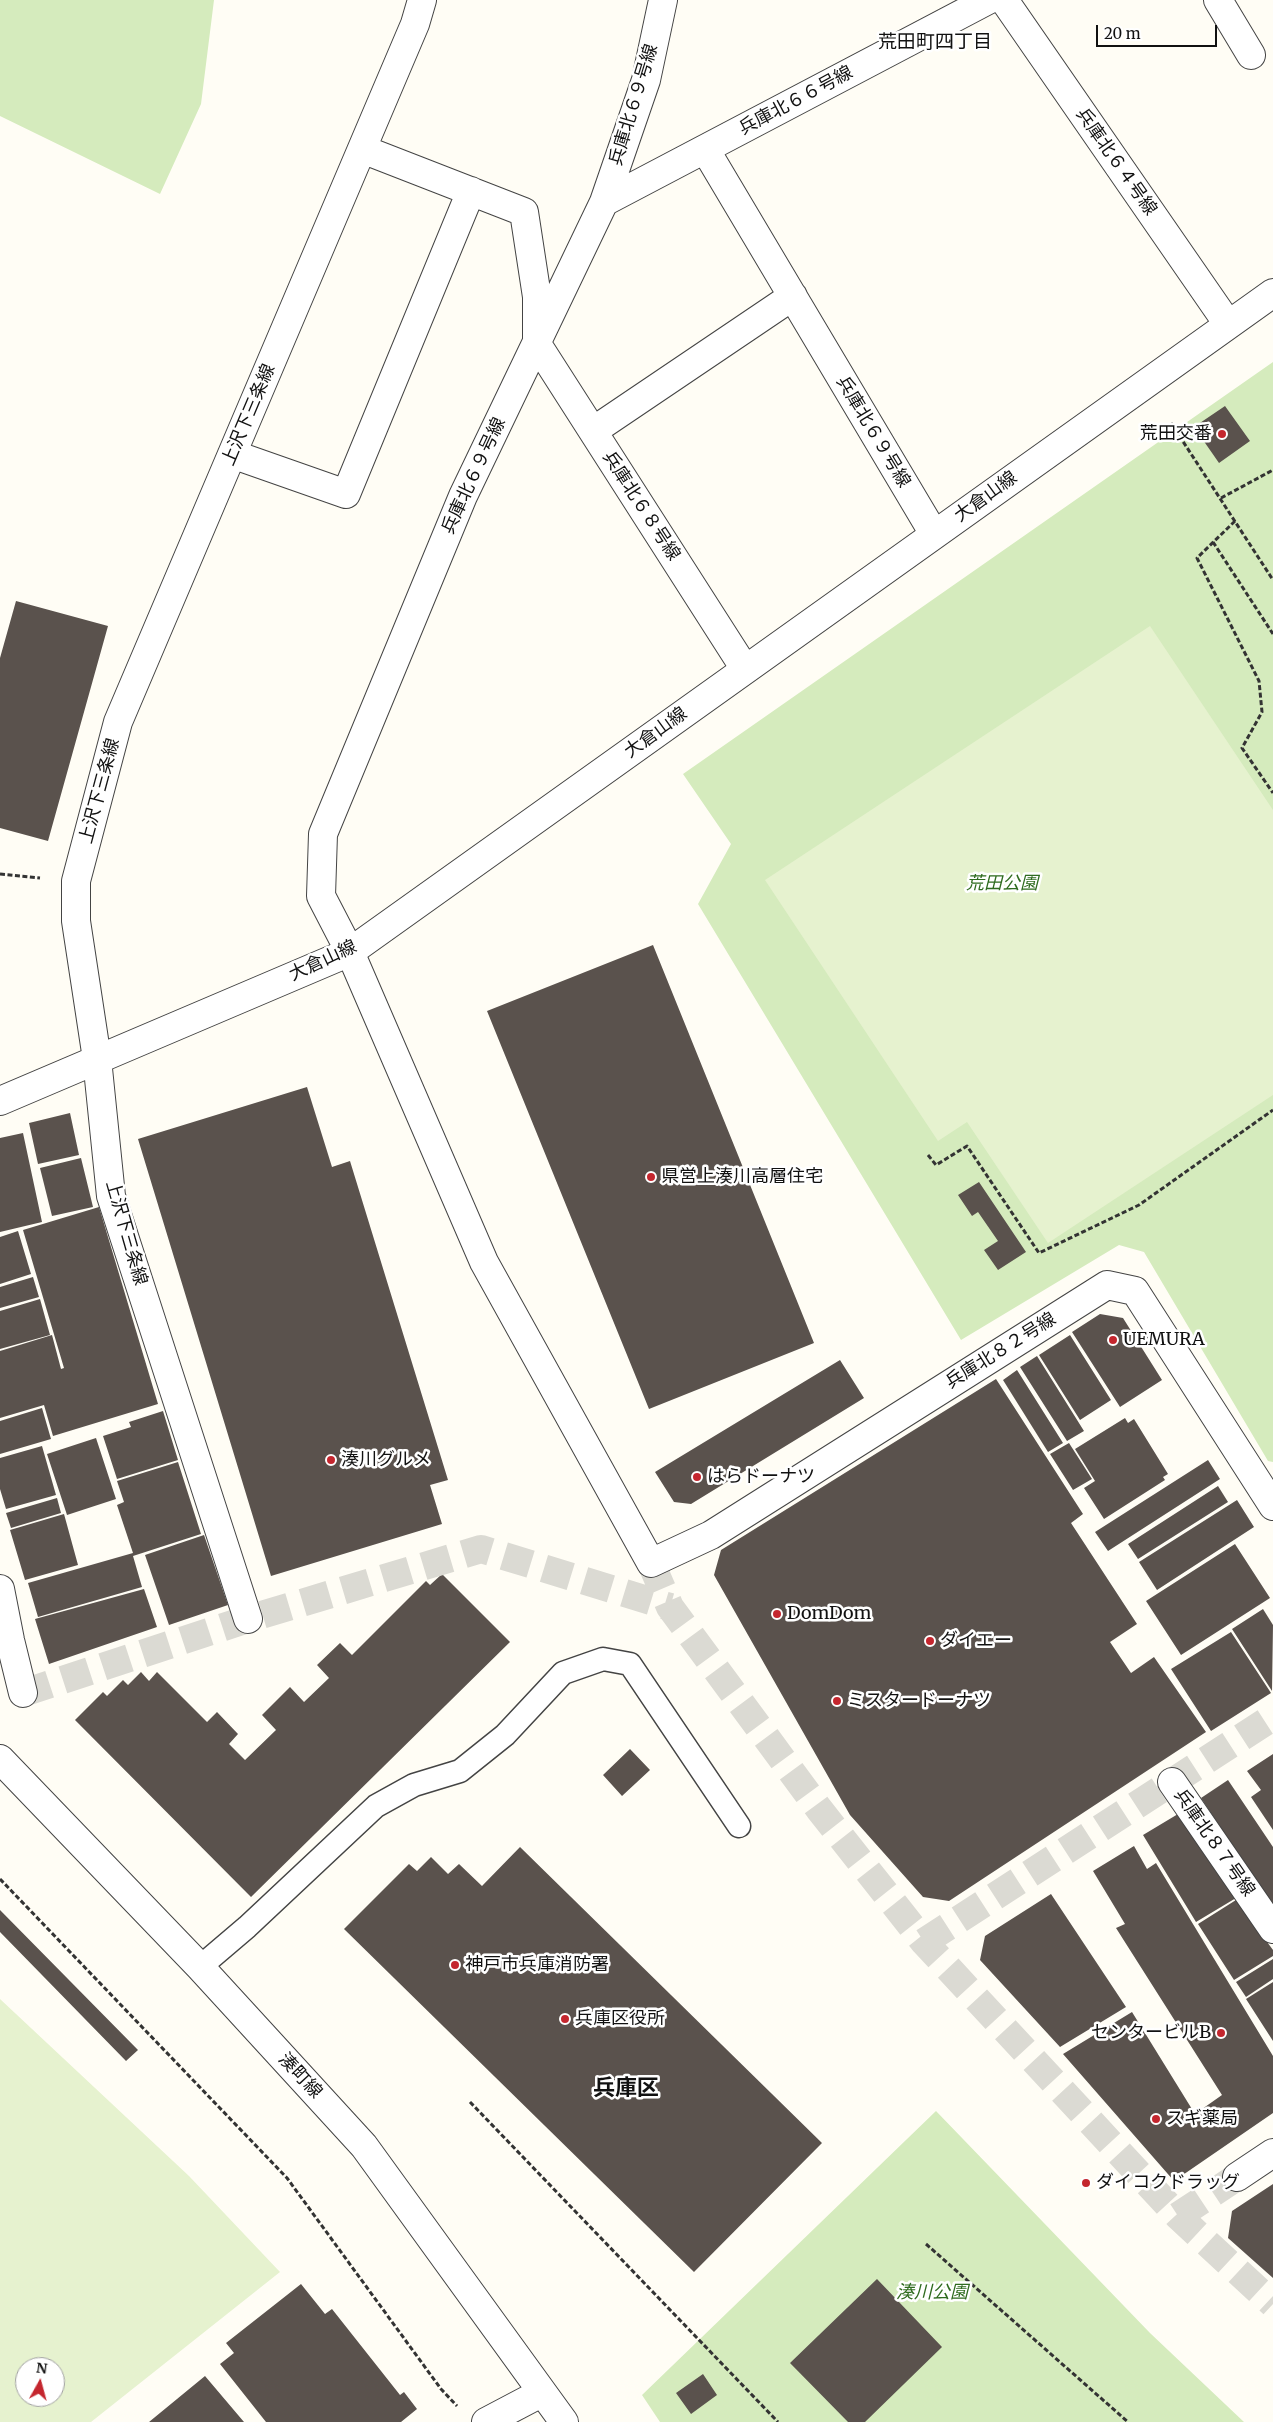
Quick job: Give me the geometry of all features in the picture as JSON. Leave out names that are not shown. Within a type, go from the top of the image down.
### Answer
[{"type":"street","name":"上沢下三条線","points":[[248,1619],[111,1196],[97,1060],[76,921],[76,882],[118,722],[415,24],[422,0]]},
{"type":"street","name":"兵庫北６９号線","points":[[651,1564],[484,1262],[350,952],[321,896],[323,834],[463,496],[604,202],[646,80],[663,0]]},
{"type":"street","name":"兵庫北６６号線","points":[[604,202],[988,0]]},
{"type":"street","name":"兵庫北６４号線","points":[[1004,0],[1228,324]]},
{"type":"street","points":[[1218,0],[1251,55]]},
{"type":"street","points":[[362,149],[524,212],[537,297],[537,344]]},
{"type":"street","name":"兵庫北６９号線","points":[[705,149],[934,534]]},
{"type":"street","points":[[232,454],[346,494],[471,191]]},
{"type":"street","name":"大倉山線","points":[[0,1101],[350,952],[1273,293]]},
{"type":"street","points":[[593,431],[793,296]]},
{"type":"street","name":"兵庫北６８号線","points":[[537,344],[745,669]]},
{"type":"street","name":"兵庫北８２号線","points":[[651,1564],[711,1535],[1107,1285],[1135,1291],[1273,1506]]},
{"type":"street","points":[[0,1589],[23,1693]]},
{"type":"street","name":"湊町線","points":[[0,1759],[200,1967],[364,2146],[541,2393],[564,2422]]},
{"type":"street","name":"兵庫北８７号線","points":[[1172,1782],[1273,1929]]},
{"type":"street","points":[[1238,2177],[1273,2153]]},
{"type":"street","points":[[486,2422],[541,2393]]},
{"type":"lane","points":[[200,1967],[247,1927],[376,1806],[414,1785],[460,1771],[505,1735],[563,1673],[603,1659],[630,1664],[739,1826]]},
{"type":"path","points":[[1171,423],[1273,580]]},
{"type":"path","points":[[1220,498],[1273,470]]},
{"type":"path","points":[[1235,521],[1197,558],[1259,681],[1262,712],[1242,748],[1273,793]]},
{"type":"path","points":[[1214,542],[1273,634]]},
{"type":"path","points":[[0,874],[76,882]]},
{"type":"path","points":[[928,1155],[936,1165],[968,1146],[1039,1253],[1139,1205],[1273,1110]]},
{"type":"path","points":[[0,1879],[287,2178],[441,2389],[459,2409]]},
{"type":"path","points":[[470,2102],[778,2422]]},
{"type":"path","points":[[926,2244],[1128,2422]]},
{"type":"green space","points":[[0,0],[214,0],[201,104],[160,194],[0,116]]},
{"type":"green space","name":"荒田公園","points":[[1273,362],[1273,1462],[1268,1461],[1144,1252],[1119,1245],[961,1340],[698,904],[731,844],[683,774]]},
{"type":"green space","points":[[1150,626],[1273,810],[1273,1095],[1048,1243],[967,1122],[938,1141],[765,880]]},
{"type":"green space","points":[[0,1999],[189,2176],[280,2272],[91,2422],[0,2422]]},
{"type":"green space","name":"湊川公園","points":[[936,2111],[1150,2333],[1244,2422],[660,2422],[642,2395]]},
{"type":"building","name":"荒田交番","points":[[1225,406],[1250,441],[1219,463],[1194,427]]},
{"type":"building","points":[[16,601],[108,626],[48,841],[0,828],[0,658]]},
{"type":"building","name":"県営上湊川高層住宅","points":[[653,945],[814,1343],[649,1409],[487,1011]]},
{"type":"building","points":[[307,1087],[332,1167],[350,1161],[448,1480],[430,1485],[442,1524],[271,1576],[138,1139]]},
{"type":"building","points":[[70,1113],[79,1155],[38,1164],[29,1123]]},
{"type":"building","points":[[23,1133],[42,1222],[0,1232],[0,1138]]},
{"type":"building","points":[[81,1158],[93,1207],[52,1216],[40,1168]]},
{"type":"building","points":[[979,1182],[1026,1252],[998,1270],[984,1250],[998,1241],[978,1212],[972,1216],[958,1195]]},
{"type":"building","points":[[99,1207],[158,1404],[53,1436],[44,1405],[0,1418],[0,1351],[52,1335],[61,1369],[64,1368],[23,1230]]},
{"type":"building","points":[[18,1231],[31,1274],[0,1284],[0,1237]]},
{"type":"building","points":[[33,1277],[39,1297],[0,1308],[0,1287]]},
{"type":"building","points":[[40,1299],[50,1335],[0,1349],[0,1311]]},
{"type":"building","points":[[1100,1314],[1123,1318],[1162,1380],[1120,1407],[1072,1332]]},
{"type":"building","points":[[1070,1335],[1111,1400],[1080,1420],[1039,1355]]},
{"type":"building","points":[[1037,1356],[1084,1431],[1067,1441],[1020,1367]]},
{"type":"building","points":[[840,1360],[864,1398],[691,1504],[674,1502],[655,1472]]},
{"type":"building","points":[[1017,1370],[1063,1443],[1048,1452],[1003,1380]]},
{"type":"building","points":[[996,1379],[1083,1514],[1071,1523],[1137,1624],[1110,1642],[1131,1673],[1154,1657],[1206,1732],[949,1901],[923,1897],[850,1815],[714,1575],[721,1550]]},
{"type":"building","points":[[42,1408],[51,1439],[0,1454],[0,1421]]},
{"type":"building","points":[[163,1411],[178,1460],[117,1479],[103,1436],[131,1427],[129,1422]]},
{"type":"building","points":[[1125,1418],[1128,1423],[1134,1419],[1168,1474],[1163,1477],[1165,1480],[1104,1519],[1084,1488],[1095,1481],[1075,1449]]},
{"type":"building","points":[[96,1438],[116,1499],[67,1515],[47,1454]]},
{"type":"building","points":[[1069,1443],[1092,1479],[1073,1490],[1050,1454]]},
{"type":"building","points":[[42,1446],[56,1495],[6,1509],[0,1489],[0,1458]]},
{"type":"building","points":[[1208,1460],[1220,1479],[1108,1551],[1095,1532]]},
{"type":"building","points":[[178,1462],[201,1534],[133,1556],[142,1587],[38,1617],[28,1583],[133,1553],[117,1505],[124,1502],[117,1481]]},
{"type":"building","points":[[1218,1486],[1228,1502],[1138,1559],[1128,1544]]},
{"type":"building","points":[[57,1498],[61,1513],[11,1528],[6,1513]]},
{"type":"building","points":[[1237,1500],[1254,1527],[1157,1590],[1139,1562]]},
{"type":"building","points":[[64,1514],[78,1565],[25,1580],[10,1530]]},
{"type":"building","points":[[204,1535],[228,1605],[169,1625],[145,1555]]},
{"type":"building","points":[[1235,1544],[1270,1598],[1181,1655],[1146,1601]]},
{"type":"building","points":[[442,1574],[510,1642],[251,1897],[75,1720],[103,1692],[107,1696],[123,1680],[128,1685],[141,1672],[149,1681],[157,1672],[207,1722],[217,1712],[238,1734],[229,1744],[245,1760],[276,1730],[262,1715],[290,1687],[304,1702],[329,1678],[317,1665],[340,1643],[352,1655],[426,1581],[430,1585]]},
{"type":"building","points":[[144,1589],[157,1627],[49,1664],[35,1619]]},
{"type":"building","points":[[1263,1609],[1273,1625],[1272,1691],[1232,1629]]},
{"type":"building","points":[[1231,1632],[1271,1693],[1211,1731],[1171,1669]]},
{"type":"building","points":[[630,1749],[650,1770],[622,1796],[603,1775]]},
{"type":"building","points":[[1273,1754],[1273,1830],[1251,1797],[1261,1790],[1247,1771]]},
{"type":"building","points":[[1228,1780],[1273,1847],[1273,1907],[1201,1798]]},
{"type":"building","points":[[1178,1814],[1236,1898],[1196,1922],[1143,1835]]},
{"type":"building","name":"センタービルB","points":[[1134,1846],[1147,1869],[1156,1863],[1273,2056],[1273,2113],[1174,2181],[1063,2054],[1132,2012],[1195,2114],[1222,2095],[1116,1928],[1125,1924],[1093,1871]]},
{"type":"building","name":"兵庫区役所","points":[[520,1847],[822,2143],[694,2272],[344,1929],[409,1864],[417,1871],[431,1857],[448,1874],[459,1864],[482,1886]]},
{"type":"building","points":[[1051,1894],[1126,2007],[1060,2047],[980,1960],[985,1936]]},
{"type":"building","points":[[1236,1900],[1273,1950],[1273,1956],[1234,1980],[1198,1924]]},
{"type":"building","points":[[0,1910],[138,2050],[126,2061],[0,1932]]},
{"type":"building","points":[[1273,1959],[1273,1979],[1246,1997],[1236,1982]]},
{"type":"building","points":[[1273,1982],[1273,2041],[1246,1999]]},
{"type":"building","points":[[1273,2184],[1273,2278],[1228,2238],[1232,2211]]},
{"type":"building","points":[[877,2279],[942,2347],[865,2422],[848,2422],[790,2363]]},
{"type":"building","points":[[301,2284],[325,2314],[332,2309],[400,2395],[404,2392],[417,2409],[401,2422],[266,2422],[220,2364],[234,2353],[226,2343]]},
{"type":"building","points":[[703,2374],[717,2395],[691,2414],[676,2393]]},
{"type":"building","points":[[205,2376],[244,2422],[149,2422]]},
{"type":"tunnel","points":[[23,1693],[248,1619],[481,1549],[670,1607]]},
{"type":"tunnel","points":[[651,1563],[670,1607],[819,1809],[924,1942],[1178,2216],[1273,2304]]},
{"type":"tunnel","points":[[924,1942],[1273,1717]]},
{"type":"tunnel","points":[[1178,2216],[1237,2177]]},
{"type":"place","name":"荒田交番","points":[[1222,434]]},
{"type":"place","name":"県営上湊川高層住宅","points":[[651,1177]]},
{"type":"place","name":"UEMURA","points":[[1113,1340]]},
{"type":"place","name":"湊川グルメ","points":[[331,1460]]},
{"type":"place","name":"はらドーナツ","points":[[697,1477]]},
{"type":"place","name":"DomDom","points":[[777,1614]]},
{"type":"place","name":"ダイエー","points":[[930,1641]]},
{"type":"place","name":"ミスタードーナツ","points":[[837,1701]]},
{"type":"place","name":"神戸市兵庫消防署","points":[[455,1965]]},
{"type":"place","name":"兵庫区役所","points":[[565,2019]]},
{"type":"place","name":"センタービルB","points":[[1221,2033]]},
{"type":"place","name":"スギ薬局","points":[[1156,2119]]},
{"type":"place","name":"ダイコクドラッグ","points":[[1086,2183]]},
{"type":"district","name":"荒田町四丁目","points":[[935,43]]},
{"type":"district","name":"兵庫区","points":[[626,2089]]}]
